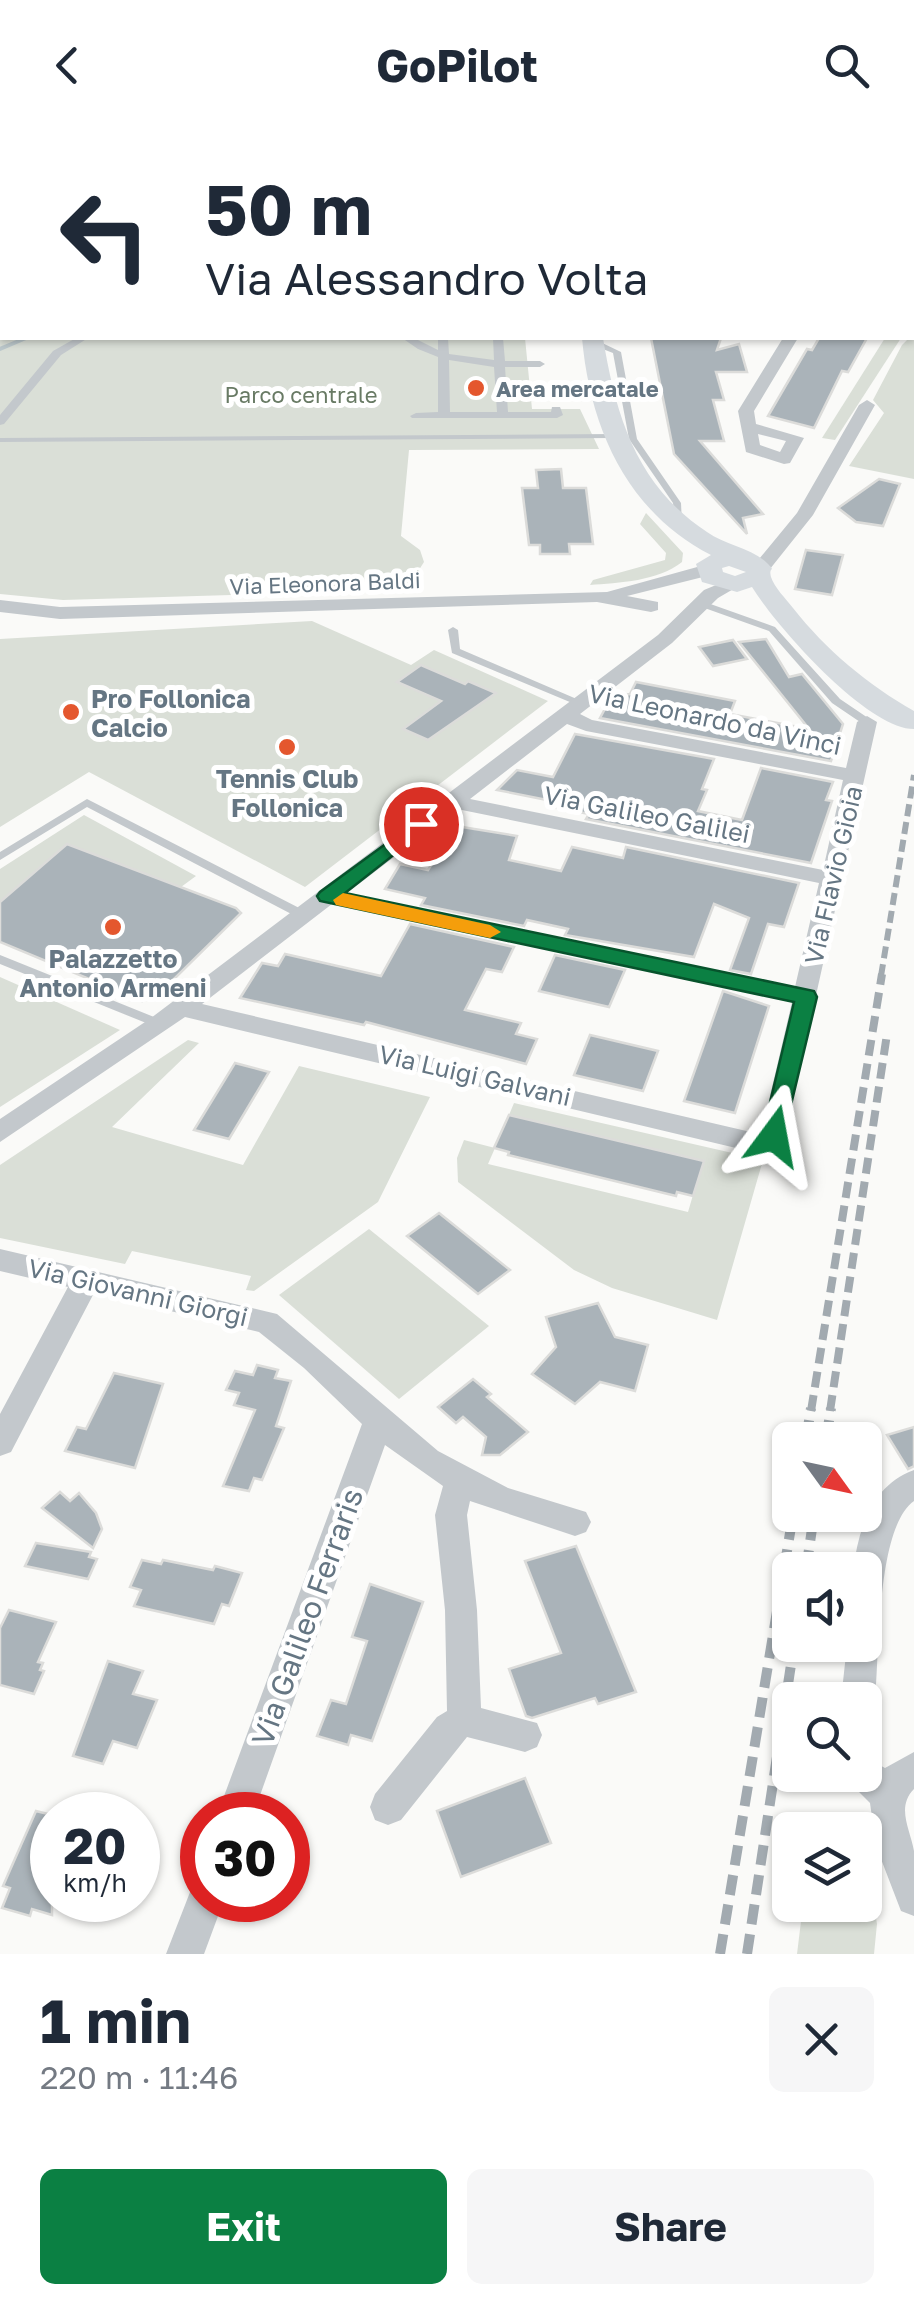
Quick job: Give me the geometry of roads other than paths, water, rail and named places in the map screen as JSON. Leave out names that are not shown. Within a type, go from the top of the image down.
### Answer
[{"type":"main road","points":[[596,340],[600,394],[612,436],[642,485],[684,532],[707,569],[714,561],[744,572]]},
{"type":"main road","points":[[684,532],[744,572],[856,686],[910,721]]},
{"type":"street","points":[[0,422],[57,353],[79,340]]},
{"type":"street","points":[[411,340],[443,356],[500,364],[540,364]]},
{"type":"street","points":[[443,340],[444,416]]},
{"type":"street","points":[[498,340],[502,415]]},
{"type":"street","points":[[748,427],[746,411],[789,340]]},
{"type":"street","points":[[0,1132],[182,1008],[655,647],[714,592],[779,549],[867,405]]},
{"type":"street","points":[[416,416],[557,415],[556,409]]},
{"type":"street","points":[[654,601],[707,569]]},
{"type":"street","name":"Via Eleonora Baldi","points":[[0,606],[60,613],[597,596],[654,601]]},
{"type":"street","points":[[654,601],[691,613]]},
{"type":"street","points":[[654,601],[663,631],[655,647]]},
{"type":"street","name":"Via Leonardo da Vinci","points":[[573,709],[586,725],[855,776]]},
{"type":"street","name":"Via Flavio Gioia","points":[[767,1141],[774,1136],[866,722]]},
{"type":"street","name":"Via Galileo Galilei","points":[[452,800],[479,810],[833,878]]},
{"type":"street","points":[[327,896],[806,997]]},
{"type":"street","name":"Via Luigi Galvani","points":[[182,1008],[757,1142],[767,1141]]},
{"type":"street","name":"Via Giovanni Giorgi","points":[[0,1260],[268,1322],[290,1337],[379,1419],[460,1480],[506,1504],[575,1522]]},
{"type":"street","points":[[0,1444],[86,1281]]},
{"type":"street","name":"Via Galileo Ferraris","points":[[244,1792],[379,1419]]},
{"type":"street","points":[[460,1480],[451,1515],[461,1610],[464,1720]]},
{"type":"street","points":[[877,1552],[882,1514],[898,1493],[914,1484]]},
{"type":"street","points":[[388,1807],[448,1729],[464,1720],[525,1736]]},
{"type":"street","points":[[882,1783],[914,1769]]},
{"type":"street","points":[[878,1792],[914,1898]]},
{"type":"street","points":[[185,1954],[197,1922]]},
{"type":"lane","points":[[598,340],[617,352],[633,439],[641,456],[677,503],[684,532]]},
{"type":"lane","points":[[0,440],[612,436]]},
{"type":"lane","points":[[691,613],[772,629],[836,701],[866,722]]},
{"type":"lane","points":[[452,630],[455,651],[573,709]]},
{"type":"lane","points":[[0,857],[87,802],[303,915]]},
{"type":"lane","points":[[0,959],[160,1024]]},
{"type":"waterway","points":[[0,349],[21,340]]},
{"type":"railway","points":[[881,976],[914,775]]},
{"type":"railway","points":[[811,1411],[882,974]]},
{"type":"railway","points":[[830,1411],[887,1034]]},
{"type":"railway","points":[[809,1422],[811,1408]]},
{"type":"railway","points":[[829,1422],[831,1408]]},
{"type":"railway","points":[[720,1954],[790,1532]]},
{"type":"railway","points":[[809,1552],[812,1532]]},
{"type":"railway","points":[[747,1954],[791,1662]]},
{"type":"place","name":"Area mercatale","points":[[476,388]]},
{"type":"place","name":"Pro Follonica Calcio","points":[[71,712]]},
{"type":"place","name":"Tennis Club Follonica","points":[[287,747]]},
{"type":"place","name":"Palazzetto Antonio Armeni","points":[[113,927]]},
{"type":"park label","name":"Parco centrale","points":[[301,394]]}]
